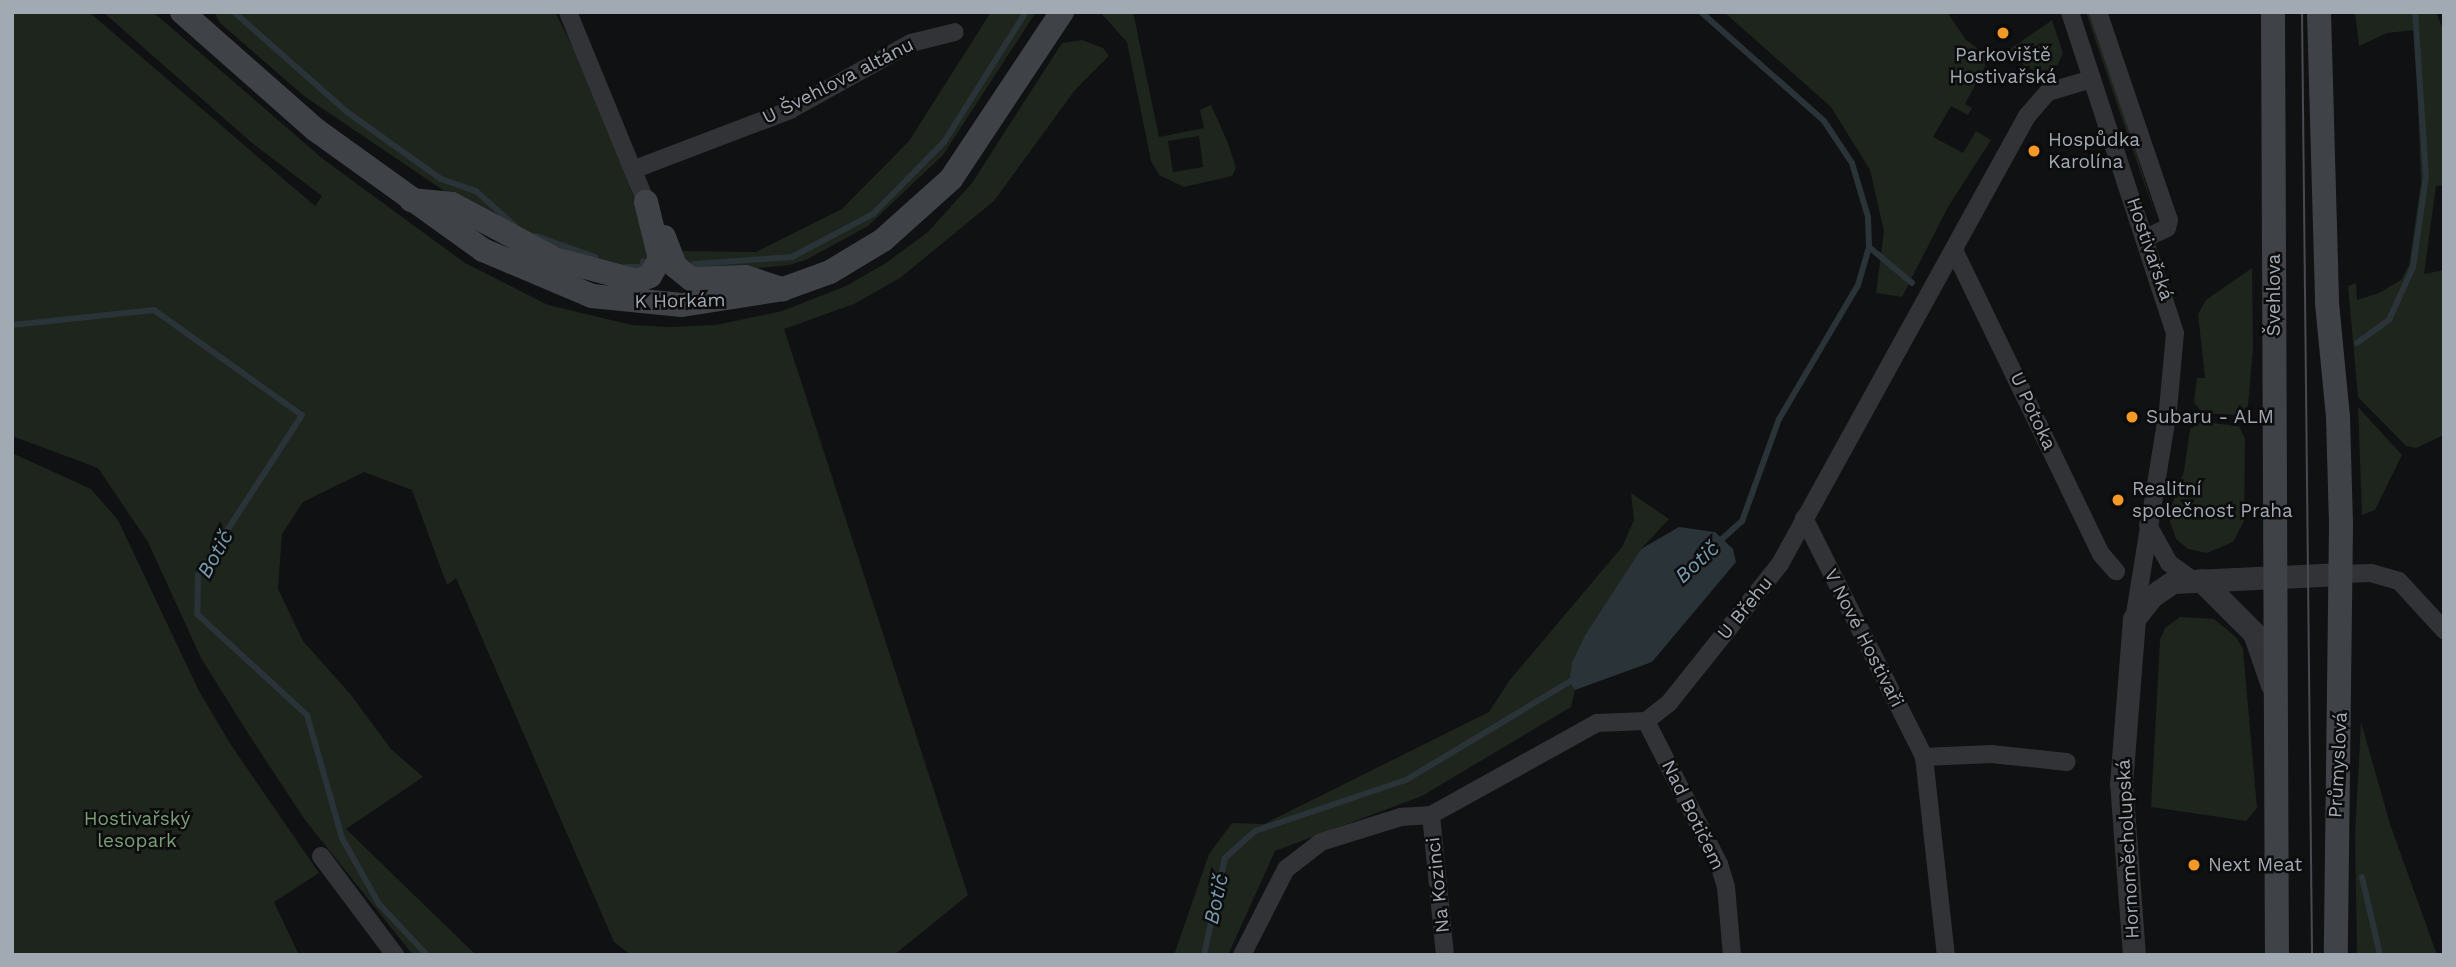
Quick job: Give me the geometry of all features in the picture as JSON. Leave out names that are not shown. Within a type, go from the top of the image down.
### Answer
[{"type":"main road","name":"K Horkám","points":[[182,12],[316,130],[483,250],[592,296],[682,305],[783,289],[859,256],[943,187],[1062,12]]},
{"type":"main road","name":"Švehlova","points":[[2273,12],[2274,578]]},
{"type":"main road","points":[[2319,12],[2327,303],[2338,417],[2341,574]]},
{"type":"main road","points":[[410,200],[452,204],[555,259],[630,281],[650,276],[659,266],[648,209]]},
{"type":"main road","points":[[648,209],[661,229],[675,266],[687,277],[745,276],[783,289]]},
{"type":"main road","name":"Průmyslová","points":[[2336,955],[2334,834],[2340,739],[2341,574]]},
{"type":"main road","points":[[2274,578],[2277,955]]},
{"type":"street","points":[[568,12],[635,169],[648,209]]},
{"type":"street","name":"Hostivařská","points":[[2070,12],[2175,333],[2168,410]]},
{"type":"street","points":[[2098,12],[2169,220],[2167,228],[2146,238]]},
{"type":"street","name":"U Švehlova altánu","points":[[635,169],[790,110],[911,43],[955,32]]},
{"type":"street","name":"U Břehu","points":[[1647,721],[1669,702],[1780,564],[2041,97],[2092,79]]},
{"type":"street","name":"U Potoka","points":[[1954,250],[2101,554],[2116,571]]},
{"type":"street","name":"Hornoměcholupská","points":[[2134,955],[2121,784],[2134,618],[2168,410]]},
{"type":"street","name":"V Nové Hostivaři","points":[[1804,518],[1924,757],[1947,955]]},
{"type":"street","points":[[2148,525],[2169,563],[2197,580],[2254,633],[2274,698]]},
{"type":"street","points":[[2134,618],[2161,587],[2197,580],[2371,573],[2399,581],[2444,631]]},
{"type":"street","points":[[1242,955],[1286,869],[1321,842],[1401,817],[1431,815],[1597,723],[1647,721]]},
{"type":"street","name":"Nad Botičem","points":[[1647,721],[1719,864],[1726,887],[1732,955]]},
{"type":"street","points":[[1924,757],[1991,754],[2067,762]]},
{"type":"street","name":"Na Kozinci","points":[[1431,815],[1445,955]]},
{"type":"street","points":[[321,856],[395,955]]},
{"type":"green space","points":[[12,12],[89,12],[315,206],[322,196],[252,143],[103,12],[153,12],[323,159],[465,263],[548,305],[632,325],[670,327],[716,325],[782,311],[846,286],[886,263],[928,232],[972,183],[1062,43],[1082,40],[1103,48],[1109,56],[1075,90],[994,201],[900,278],[854,304],[784,329],[968,895],[894,955],[631,955],[614,942],[456,578],[447,585],[412,490],[364,472],[303,502],[282,534],[278,589],[303,641],[351,695],[391,749],[423,777],[346,829],[476,955],[413,955],[305,820],[249,735],[201,658],[148,542],[98,468],[12,436]]},
{"type":"green space","points":[[214,12],[555,12],[599,98],[653,253],[635,276],[493,224],[304,96],[220,23]]},
{"type":"green space","points":[[991,12],[1036,12],[943,155],[868,226],[806,260],[789,265],[699,274],[676,251],[756,252],[842,209],[909,141]]},
{"type":"green space","points":[[1100,12],[1133,12],[1159,137],[1204,128],[1200,110],[1211,105],[1236,168],[1232,176],[1184,187],[1159,175],[1151,161],[1127,42]],"holes":[[[1199,136],[1203,167],[1173,172],[1168,141]]]},
{"type":"green space","points":[[1724,12],[1947,12],[1966,40],[1990,57],[1965,104],[1972,108],[1968,115],[1951,106],[1933,137],[1963,153],[1976,131],[1991,140],[1948,207],[1902,297],[1876,293],[1884,231],[1870,170],[1831,107]]},
{"type":"green space","points":[[2086,12],[2092,12],[2158,223],[2119,110]]},
{"type":"green space","points":[[2355,12],[2436,12],[2444,32],[2444,185],[2436,186],[2424,274],[2444,270],[2444,435],[2416,448],[2406,446],[2358,397],[2348,286],[2356,283],[2357,300],[2379,293],[2401,280],[2409,265],[2421,183],[2415,30],[2387,33],[2359,46]]},
{"type":"green space","points":[[2052,20],[2063,53],[2056,69],[2037,72],[2003,54]]},
{"type":"green space","points":[[2252,268],[2253,347],[2248,406],[2237,415],[2202,413],[2194,402],[2197,378],[2205,378],[2198,314],[2206,300]]},
{"type":"green space","points":[[2358,407],[2402,455],[2375,510],[2362,515]]},
{"type":"green space","points":[[2201,422],[2239,426],[2245,439],[2244,521],[2233,542],[2207,553],[2188,549],[2176,539],[2168,516],[2184,471],[2190,429]]},
{"type":"green space","name":"Hostivařský lesopark","points":[[12,453],[91,489],[118,520],[199,691],[231,745],[319,873],[274,902],[299,955],[12,955]]},
{"type":"green space","points":[[1631,493],[1669,519],[1641,549],[1585,635],[1572,662],[1569,682],[1575,690],[1571,707],[1422,796],[1275,851],[1228,955],[1174,955],[1209,854],[1232,823],[1264,824],[1489,712],[1509,681],[1622,547],[1634,520]]},
{"type":"green space","points":[[2180,617],[2214,619],[2236,637],[2243,649],[2257,808],[2246,821],[2151,807],[2160,640],[2165,628]]},
{"type":"green space","points":[[2361,722],[2390,824],[2437,955],[2357,955],[2355,835]]},
{"type":"water","points":[[1679,527],[1715,532],[1733,549],[1736,562],[1652,662],[1575,690],[1569,682],[1572,662],[1585,635],[1641,549]]},
{"type":"waterway","points":[[234,12],[347,112],[441,179],[476,191],[514,225]]},
{"type":"waterway","points":[[694,264],[792,257],[873,214],[944,142],[1026,12]]},
{"type":"waterway","name":"Botič","points":[[1701,12],[1824,121],[1852,163],[1868,217],[1869,247],[1858,285],[1779,419],[1742,521],[1719,542]]},
{"type":"waterway","points":[[2357,343],[2389,320],[2413,267],[2426,177],[2415,12]]},
{"type":"waterway","points":[[536,236],[595,257]]},
{"type":"waterway","points":[[1869,247],[1912,283]]},
{"type":"waterway","points":[[625,267],[643,267],[643,261]]},
{"type":"waterway","name":"Botič","points":[[12,325],[154,310],[302,415],[198,575],[197,614],[307,715],[342,838],[379,904],[427,955]]},
{"type":"waterway","name":"Botič","points":[[1204,955],[1225,858],[1255,831],[1406,780],[1574,679]]},
{"type":"waterway","points":[[2362,877],[2380,955]]},
{"type":"tram line","points":[[2302,12],[2312,955]]},
{"type":"place","name":"Parkoviště Hostivařská","points":[[2003,33]]},
{"type":"place","name":"Hospůdka Karolína","points":[[2034,151]]},
{"type":"place","name":"Subaru - ALM","points":[[2132,417]]},
{"type":"place","name":"Realitní společnost Praha","points":[[2118,500]]},
{"type":"place","name":"Next Meat","points":[[2194,865]]}]
